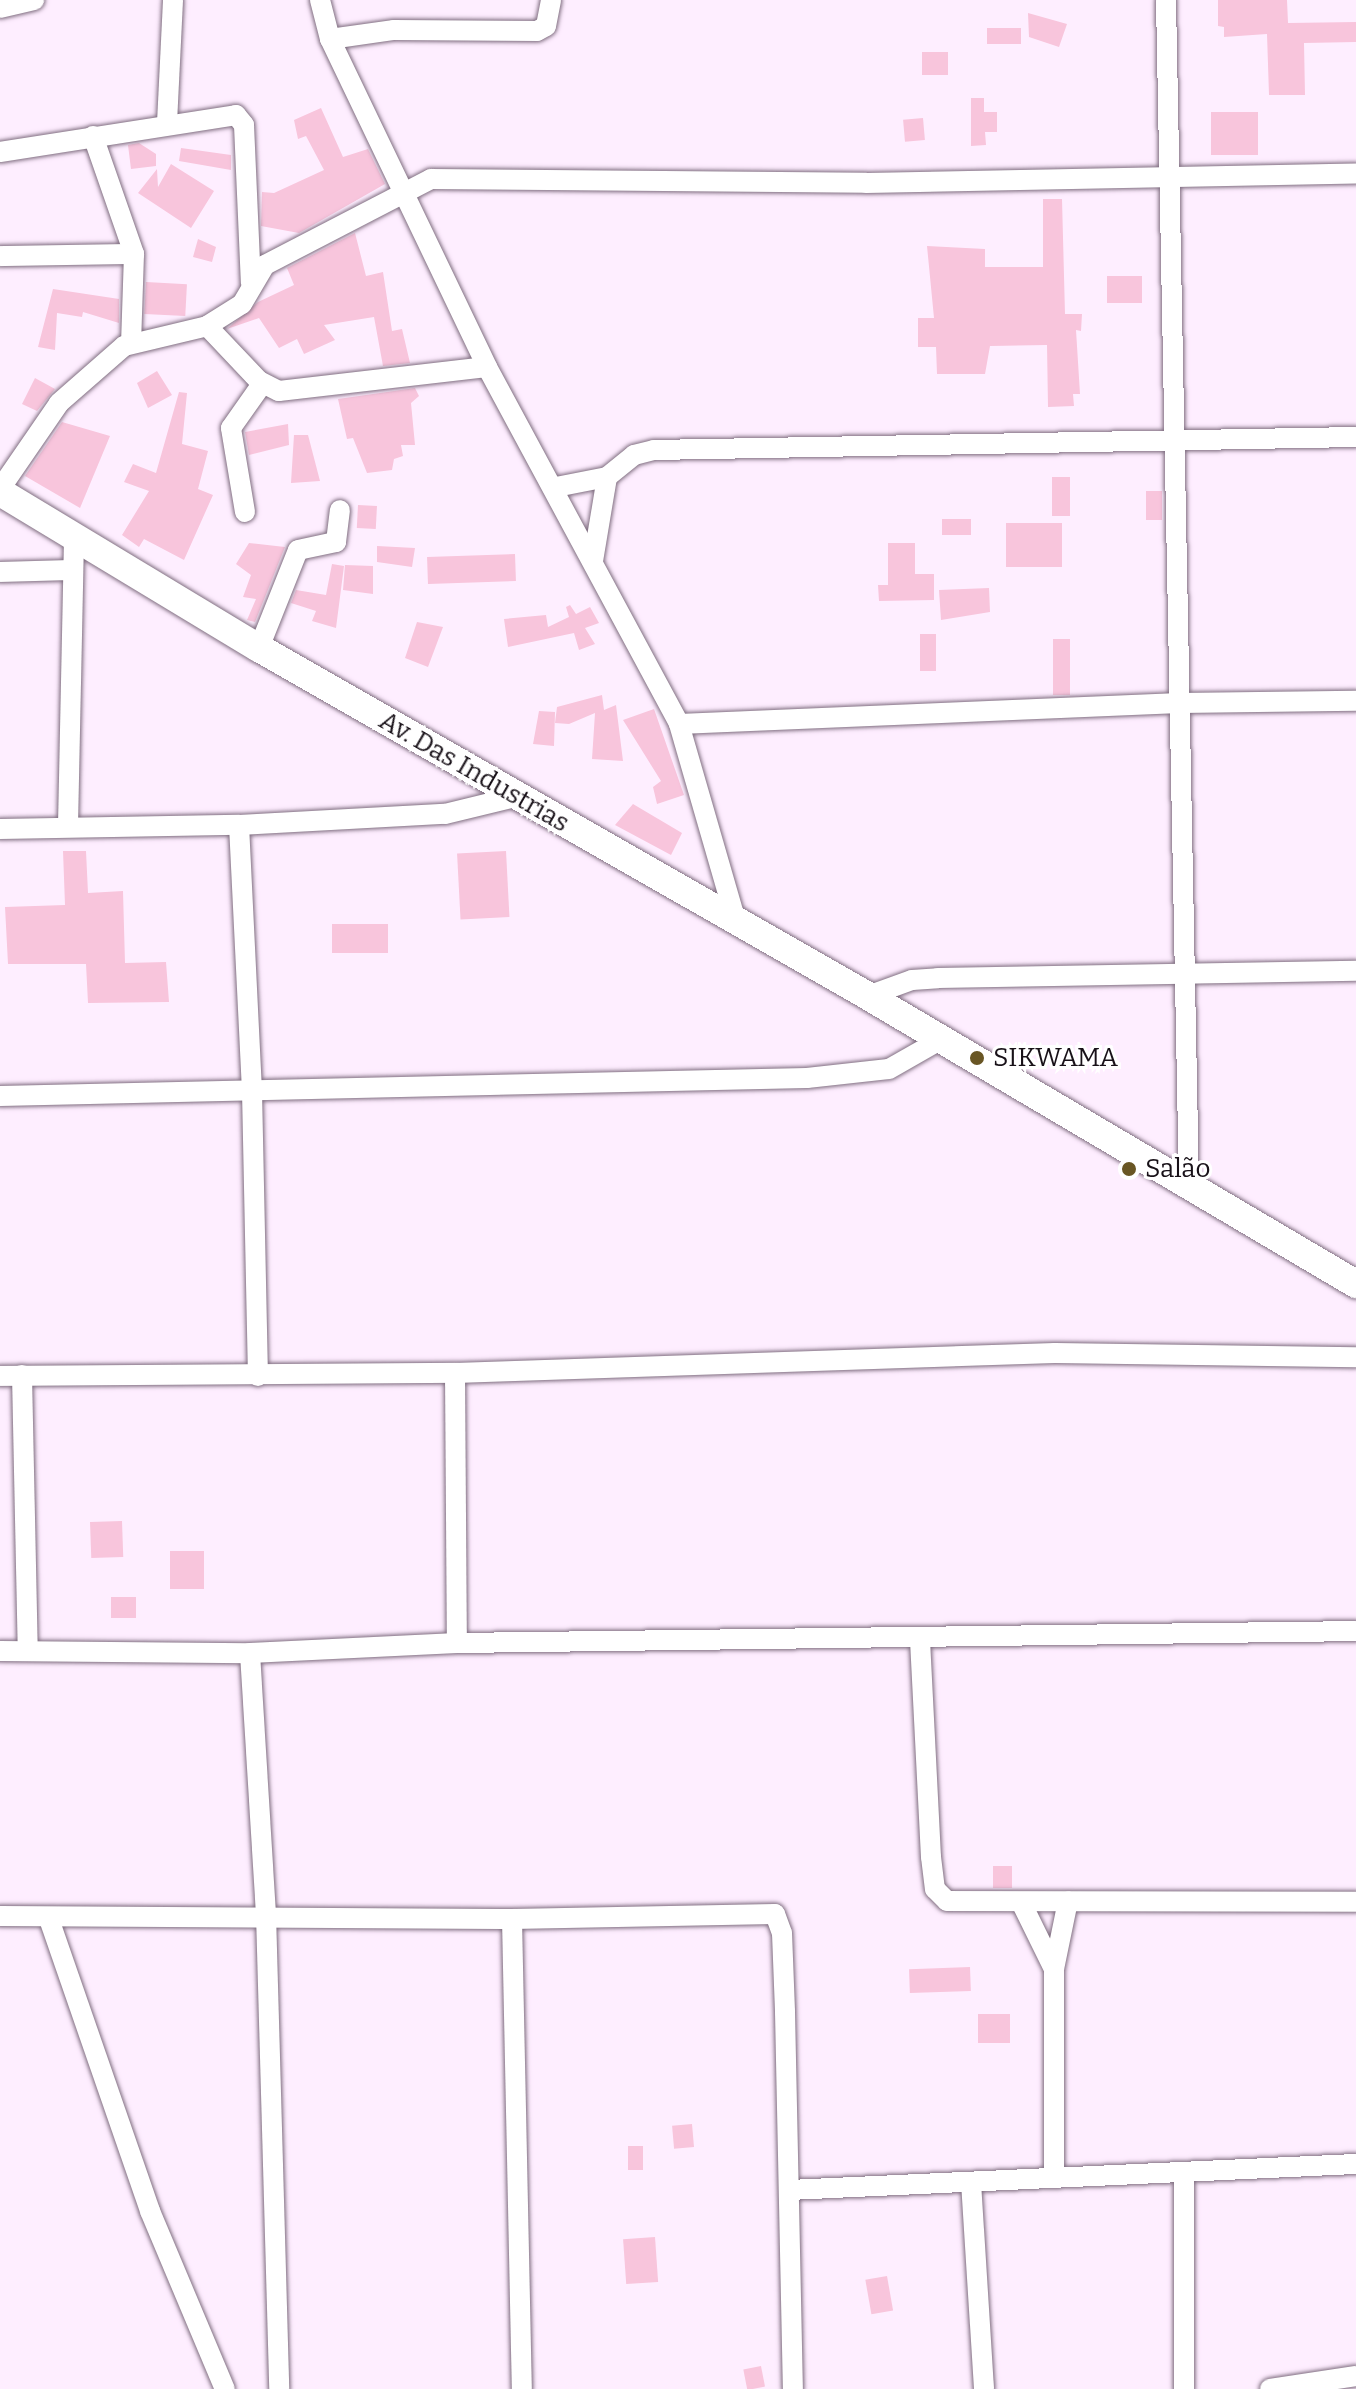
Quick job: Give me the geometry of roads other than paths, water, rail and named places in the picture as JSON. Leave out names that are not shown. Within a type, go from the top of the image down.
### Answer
[{"type":"main road","name":"Av. Das Industrias","points":[[0,491],[259,648],[868,996],[1189,1186]]},
{"type":"main road","points":[[1189,1186],[1356,1284]]},
{"type":"street","points":[[0,8],[34,0]]},
{"type":"street","points":[[167,123],[173,0]]},
{"type":"street","points":[[320,0],[330,39],[487,367],[556,487],[679,724],[736,922]]},
{"type":"street","points":[[330,39],[394,30],[537,31],[549,18],[551,0]]},
{"type":"street","points":[[1166,0],[1180,703],[1182,974],[1189,1186]]},
{"type":"street","points":[[0,152],[229,114],[242,121],[251,283]]},
{"type":"street","points":[[93,136],[134,254],[131,343]]},
{"type":"street","points":[[0,491],[59,403],[131,343],[181,336],[207,326],[242,304],[251,283],[265,265],[404,190],[450,178],[866,183],[1170,175],[1356,174]]},
{"type":"street","points":[[0,256],[134,254]]},
{"type":"street","points":[[207,326],[262,384],[295,392],[487,367]]},
{"type":"street","points":[[245,512],[231,428],[262,384]]},
{"type":"street","points":[[556,487],[607,477],[634,455],[654,450],[1356,437]]},
{"type":"street","points":[[593,561],[607,477]]},
{"type":"street","points":[[259,648],[298,550],[336,542],[340,510]]},
{"type":"street","points":[[68,826],[70,570],[74,537]]},
{"type":"street","points":[[0,572],[70,570]]},
{"type":"street","points":[[679,724],[1180,703],[1356,701]]},
{"type":"street","points":[[0,829],[239,825],[445,814],[515,797]]},
{"type":"street","points":[[239,825],[252,1091],[258,1376]]},
{"type":"street","points":[[868,996],[912,980],[938,978],[1356,971]]},
{"type":"street","points":[[0,1096],[807,1078],[889,1069],[946,1043]]},
{"type":"street","points":[[0,1376],[455,1373],[1055,1353],[1356,1357]]},
{"type":"street","points":[[455,1373],[457,1643]]},
{"type":"street","points":[[22,1375],[28,1650]]},
{"type":"street","points":[[0,1651],[250,1653],[457,1643],[920,1640],[1356,1631]]},
{"type":"street","points":[[920,1640],[935,1889],[947,1901],[1356,1902]]},
{"type":"street","points":[[250,1653],[266,1914],[279,2389]]},
{"type":"street","points":[[1054,2178],[1054,1969],[1068,1901]]},
{"type":"street","points":[[1021,1902],[1054,1969]]},
{"type":"street","points":[[0,1916],[49,1919],[266,1914],[512,1919],[775,1914],[782,1933],[793,2389]]},
{"type":"street","points":[[49,1919],[150,2211],[225,2389]]},
{"type":"street","points":[[512,1919],[522,2389]]},
{"type":"street","points":[[789,2190],[1356,2164]]},
{"type":"street","points":[[1184,2172],[1184,2389]]},
{"type":"street","points":[[971,2182],[984,2389]]},
{"type":"street","points":[[1270,2389],[1356,2376]]},
{"type":"place","name":"SIKWAMA","points":[[977,1058]]},
{"type":"place","name":"Salão","points":[[1129,1169]]}]
